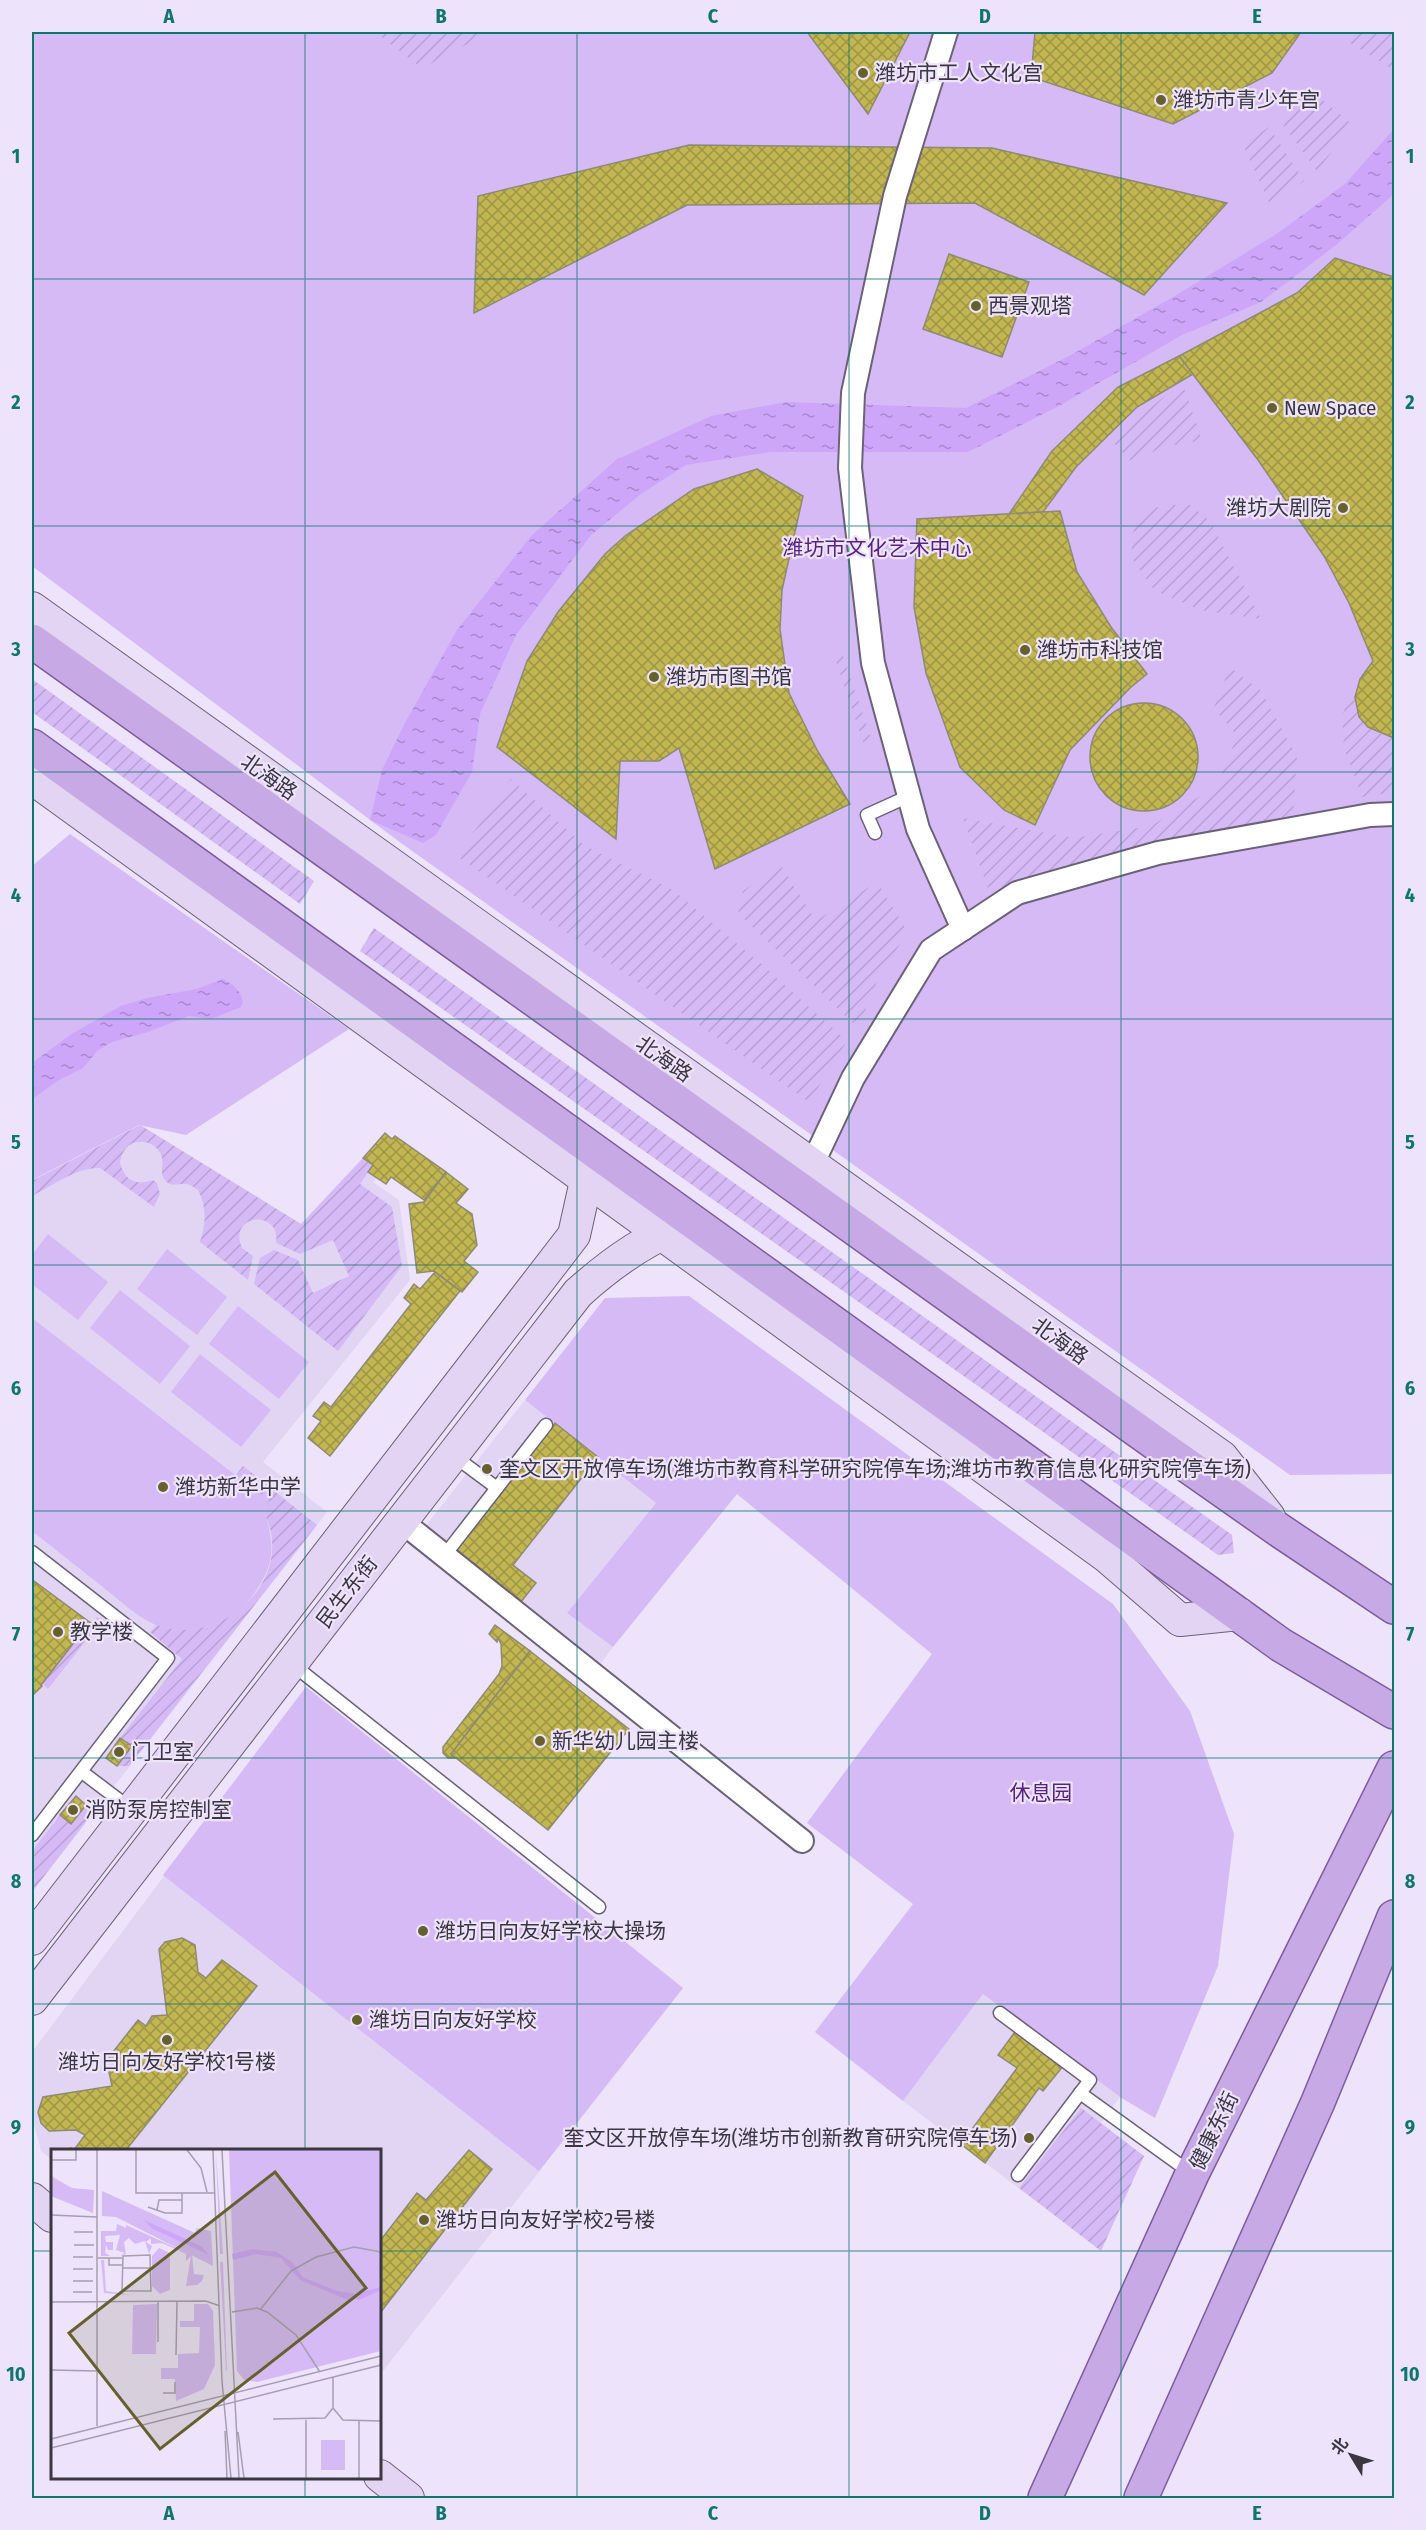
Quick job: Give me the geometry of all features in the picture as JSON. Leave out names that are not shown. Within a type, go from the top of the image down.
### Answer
[{"type":"main road","name":"北海路","points":[[32,641],[894,1240],[1167,1434],[1278,1530],[1395,1607]]},
{"type":"main road","points":[[32,746],[192,878],[587,1144],[693,1221],[1116,1544],[1239,1614],[1281,1645],[1395,1712]]},
{"type":"main road","name":"健康东街","points":[[1045,2499],[1192,2174],[1395,1768]]},
{"type":"main road","points":[[1141,2499],[1318,2102],[1395,1917]]},
{"type":"street","points":[[946,32],[895,196],[853,393],[850,468],[873,663],[918,830],[963,929]]},
{"type":"street","name":"北海路","points":[[32,608],[812,1165],[894,1240]]},
{"type":"street","points":[[32,778],[192,878],[586,1182],[1116,1544]]},
{"type":"street","points":[[812,1165],[853,1078],[931,950],[1017,893],[1158,853],[1370,815],[1395,814]]},
{"type":"street","name":"民生东街","points":[[32,1939],[574,1235],[586,1182],[587,1144]]},
{"type":"street","name":"民生东街","points":[[32,1999],[578,1293],[606,1269],[659,1234],[693,1221]]},
{"type":"street","points":[[401,1521],[802,1841]]},
{"type":"street","points":[[32,2199],[51,2215]]},
{"type":"street","points":[[381,2477],[408,2499]]},
{"type":"lane","points":[[875,833],[867,815],[909,796]]},
{"type":"lane","points":[[444,1556],[546,1425]]},
{"type":"lane","points":[[453,1455],[497,1488]]},
{"type":"lane","points":[[32,1552],[168,1658],[32,1835]]},
{"type":"lane","points":[[291,1663],[599,1907]]},
{"type":"lane","points":[[82,1772],[132,1810]]},
{"type":"lane","points":[[1000,2013],[1090,2080],[1018,2175]]},
{"type":"lane","points":[[1080,2093],[1192,2174]]},
{"type":"shaded area","name":"潍坊新华中学","points":[[140,1125],[301,1224],[363,1158],[369,1172],[376,1177],[373,1182],[399,1200],[410,1280],[263,1462],[327,1512],[32,1892],[32,1180]]},
{"type":"shaded area","points":[[525,1400],[656,1503],[567,1613],[613,1647],[585,1684],[412,1543]]},
{"type":"shaded area","name":"潍坊日向友好学校","points":[[306,1687],[683,1988],[381,2374],[381,2149],[51,2149],[51,2159],[41,2151],[32,2116],[32,2052]]},
{"type":"shaded area","points":[[983,1994],[1120,2097],[1040,2204],[903,2101]]},
{"type":"green space","name":"潍坊市文化艺术中心","points":[[32,32],[1394,32],[1394,1474],[1290,1475],[401,843],[32,566]]},
{"type":"green space","points":[[375,32],[490,32],[422,68]]},
{"type":"green space","points":[[1351,32],[1394,32],[1392,69],[1347,41]]},
{"type":"green space","points":[[1311,90],[1353,125],[1317,171],[1281,122]]},
{"type":"green space","points":[[1269,127],[1304,181],[1271,207],[1243,145]]},
{"type":"green space","points":[[1182,382],[1202,440],[1163,447],[1132,462],[1111,440]]},
{"type":"green space","points":[[1167,505],[1190,505],[1210,521],[1261,619],[1200,610],[1154,590],[1131,557],[1134,528],[1147,510]]},
{"type":"green space","points":[[842,653],[872,741],[863,742],[834,655]]},
{"type":"green space","points":[[1230,667],[1261,691],[1297,757],[1293,815],[1089,862],[989,891],[963,818],[1074,838],[1151,826],[1217,786],[1237,736],[1214,708]]},
{"type":"green space","points":[[32,679],[314,881],[300,904],[32,712]]},
{"type":"green space","points":[[1360,679],[1356,701],[1360,718],[1373,730],[1394,738],[1394,792],[1362,797],[1344,747],[1342,715]]},
{"type":"green space","points":[[511,779],[584,845],[673,890],[759,962],[847,1041],[809,1102],[457,856]]},
{"type":"green space","points":[[70,834],[349,1029],[186,1135],[139,1125],[32,1180],[32,866]]},
{"type":"green space","points":[[780,864],[816,921],[877,882],[908,932],[880,974],[858,1028],[738,913],[743,891]]},
{"type":"green space","points":[[374,928],[1232,1535],[1234,1553],[1218,1555],[360,951]]},
{"type":"green space","points":[[140,1125],[301,1224],[363,1158],[373,1165],[360,1184],[392,1207],[402,1266],[338,1351],[254,1284],[260,1258],[274,1250],[298,1260],[313,1293],[349,1276],[333,1240],[300,1254],[276,1243],[275,1232],[271,1224],[263,1220],[247,1222],[239,1237],[242,1248],[253,1256],[248,1280],[200,1242],[205,1216],[198,1190],[188,1184],[168,1183],[162,1174],[160,1152],[150,1143],[131,1144],[123,1152],[120,1163],[125,1174],[132,1181],[153,1180],[157,1183],[160,1194],[154,1207],[100,1168],[74,1174],[32,1196],[32,1181]]},
{"type":"green space","points":[[48,1234],[108,1282],[78,1320],[32,1284],[32,1255]]},
{"type":"green space","points":[[167,1249],[227,1297],[197,1335],[137,1289]]},
{"type":"green space","points":[[120,1290],[190,1346],[160,1384],[90,1328]]},
{"type":"green space","name":"休息园","points":[[689,1296],[1113,1604],[1190,1711],[1234,1834],[1218,1966],[1155,2118],[1120,2097],[983,1994],[903,2101],[815,2032],[913,1904],[807,1823],[932,1654],[737,1494],[613,1647],[567,1613],[656,1503],[525,1400],[605,1298]]},
{"type":"green space","points":[[238,1306],[309,1362],[279,1399],[209,1344]]},
{"type":"green space","points":[[32,1318],[269,1501],[264,1509],[271,1546],[269,1565],[251,1598],[234,1615],[212,1625],[188,1630],[157,1625],[133,1611],[32,1531]]},
{"type":"green space","points":[[200,1354],[271,1410],[241,1447],[171,1392]]},
{"type":"green space","points":[[243,1466],[317,1525],[129,1766],[117,1766],[132,1746],[120,1738],[182,1659],[150,1632],[157,1625],[177,1630],[198,1629],[218,1623],[236,1612],[252,1598],[264,1581],[271,1561],[272,1536],[264,1509],[269,1501],[236,1475]]},
{"type":"green space","points":[[97,1617],[102,1620],[48,1689],[42,1683]]},
{"type":"green space","name":"潍坊日向友好学校大操场","points":[[306,1687],[683,1988],[539,2171],[163,1875]]},
{"type":"green space","points":[[86,1805],[92,1814],[32,1892],[32,1851],[60,1815],[71,1824]]},
{"type":"green space","points":[[1081,2108],[1144,2156],[1101,2251],[1019,2188]]},
{"type":"water","points":[[1394,129],[1394,194],[1336,245],[1261,302],[1182,335],[1059,406],[968,452],[771,452],[686,465],[641,494],[591,535],[516,635],[480,714],[472,772],[436,835],[423,843],[370,820],[382,770],[405,723],[457,630],[531,536],[616,460],[711,416],[786,402],[966,408],[1071,355],[1275,235],[1345,184]]},
{"type":"water","points":[[223,979],[239,991],[243,1003],[241,1007],[211,1019],[189,1016],[148,1032],[112,1042],[97,1051],[83,1068],[59,1080],[32,1099],[32,1063],[73,1033],[121,1006],[147,998],[197,989]]},
{"type":"building","name":"潍坊市工人文化宫","points":[[807,32],[910,32],[868,114]]},
{"type":"building","name":"潍坊市青少年宫","points":[[1035,32],[1301,32],[1272,73],[1173,124],[1031,77]]},
{"type":"building","points":[[689,145],[992,148],[1227,203],[1144,295],[975,203],[687,205],[474,313],[478,196]]},
{"type":"building","name":"西景观塔","points":[[949,254],[1029,282],[1002,357],[923,329]]},
{"type":"building","name":"潍坊大剧院","points":[[1335,258],[1394,277],[1394,738],[1368,727],[1359,717],[1355,697],[1360,679],[1373,661],[1349,603],[1324,556],[1258,460],[1179,356],[1297,293]]},
{"type":"building","points":[[1179,356],[1193,374],[1137,407],[1076,467],[1043,512],[1009,514],[1052,451],[1118,387]]},
{"type":"building","name":"潍坊市图书馆","points":[[757,469],[803,496],[782,590],[780,629],[789,693],[817,750],[850,804],[715,869],[679,748],[659,761],[620,761],[616,839],[497,747],[527,661],[558,612],[605,554],[625,536],[694,489]]},
{"type":"building","name":"潍坊市科技馆","points":[[1060,511],[1077,572],[1111,627],[1147,674],[1130,688],[1070,750],[1035,825],[1004,810],[960,767],[926,673],[914,607],[917,519]]},
{"type":"building","points":[[1144,703],[1165,707],[1182,719],[1194,736],[1198,757],[1194,778],[1182,795],[1165,807],[1144,811],[1123,807],[1106,795],[1094,778],[1090,757],[1094,736],[1106,719],[1123,707]]},
{"type":"building","points":[[385,1133],[392,1139],[395,1136],[446,1172],[424,1200],[391,1177],[386,1184],[368,1172],[373,1165],[363,1158]]},
{"type":"building","points":[[446,1172],[468,1189],[456,1203],[472,1214],[477,1245],[464,1261],[478,1272],[462,1292],[434,1271],[417,1273],[409,1204],[424,1202]]},
{"type":"building","points":[[435,1272],[460,1291],[330,1456],[308,1438],[321,1421],[313,1416],[324,1402],[331,1407],[411,1304],[404,1298],[414,1284],[420,1289]]},
{"type":"building","points":[[555,1423],[598,1457],[513,1565],[536,1583],[521,1602],[455,1551]]},
{"type":"building","name":"教学楼","points":[[34,1581],[92,1624],[78,1641],[76,1640],[32,1696],[32,1584]]},
{"type":"building","points":[[495,1625],[530,1651],[451,1754],[456,1758],[448,1758],[443,1753],[443,1747],[499,1674],[502,1666],[501,1644],[498,1638],[497,1642],[489,1634]]},
{"type":"building","name":"新华幼儿园主楼","points":[[530,1651],[629,1729],[548,1830],[451,1754]]},
{"type":"building","name":"门卫室","points":[[120,1738],[132,1746],[117,1766],[106,1758]]},
{"type":"building","name":"消防泵房控制室","points":[[76,1796],[86,1805],[71,1824],[60,1815]]},
{"type":"building","name":"潍坊日向友好学校1号楼","points":[[182,1938],[195,1945],[198,1972],[206,1978],[222,1960],[257,1986],[127,2149],[75,2149],[85,2135],[76,2130],[49,2131],[41,2123],[38,2112],[43,2097],[112,2086],[109,2072],[117,2063],[109,2057],[138,2020],[146,2026],[152,2016],[167,2015],[159,1949],[165,1942]]},
{"type":"building","points":[[1017,2029],[1064,2065],[1043,2091],[1039,2088],[985,2163],[961,2144],[1017,2068],[998,2055]]},
{"type":"building","name":"潍坊日向友好学校2号楼","points":[[469,2150],[492,2169],[381,2312],[381,2240],[417,2193],[426,2200]]},
{"type":"place","name":"潍坊市工人文化宫","points":[[863,73]]},
{"type":"place","name":"潍坊市青少年宫","points":[[1161,100]]},
{"type":"place","name":"西景观塔","points":[[976,306]]},
{"type":"place","name":"New Space","points":[[1272,408]]},
{"type":"place","name":"潍坊大剧院","points":[[1343,508]]},
{"type":"place","name":"潍坊市科技馆","points":[[1025,650]]},
{"type":"place","name":"潍坊市图书馆","points":[[654,677]]},
{"type":"place","name":"奎文区开放停车场(潍坊市教育科学研究院停车场;潍坊市教育信息化研究院停车场)","points":[[487,1469]]},
{"type":"place","name":"潍坊新华中学","points":[[163,1487]]},
{"type":"place","name":"教学楼","points":[[58,1632]]},
{"type":"place","name":"新华幼儿园主楼","points":[[540,1741]]},
{"type":"place","name":"门卫室","points":[[119,1752]]},
{"type":"place","name":"消防泵房控制室","points":[[73,1810]]},
{"type":"place","name":"潍坊日向友好学校大操场","points":[[423,1931]]},
{"type":"place","name":"潍坊日向友好学校","points":[[357,2020]]},
{"type":"place","name":"潍坊日向友好学校1号楼","points":[[167,2040]]},
{"type":"place","name":"奎文区开放停车场(潍坊市创新教育研究院停车场)","points":[[1029,2138]]},
{"type":"place","name":"潍坊日向友好学校2号楼","points":[[424,2220]]}]
